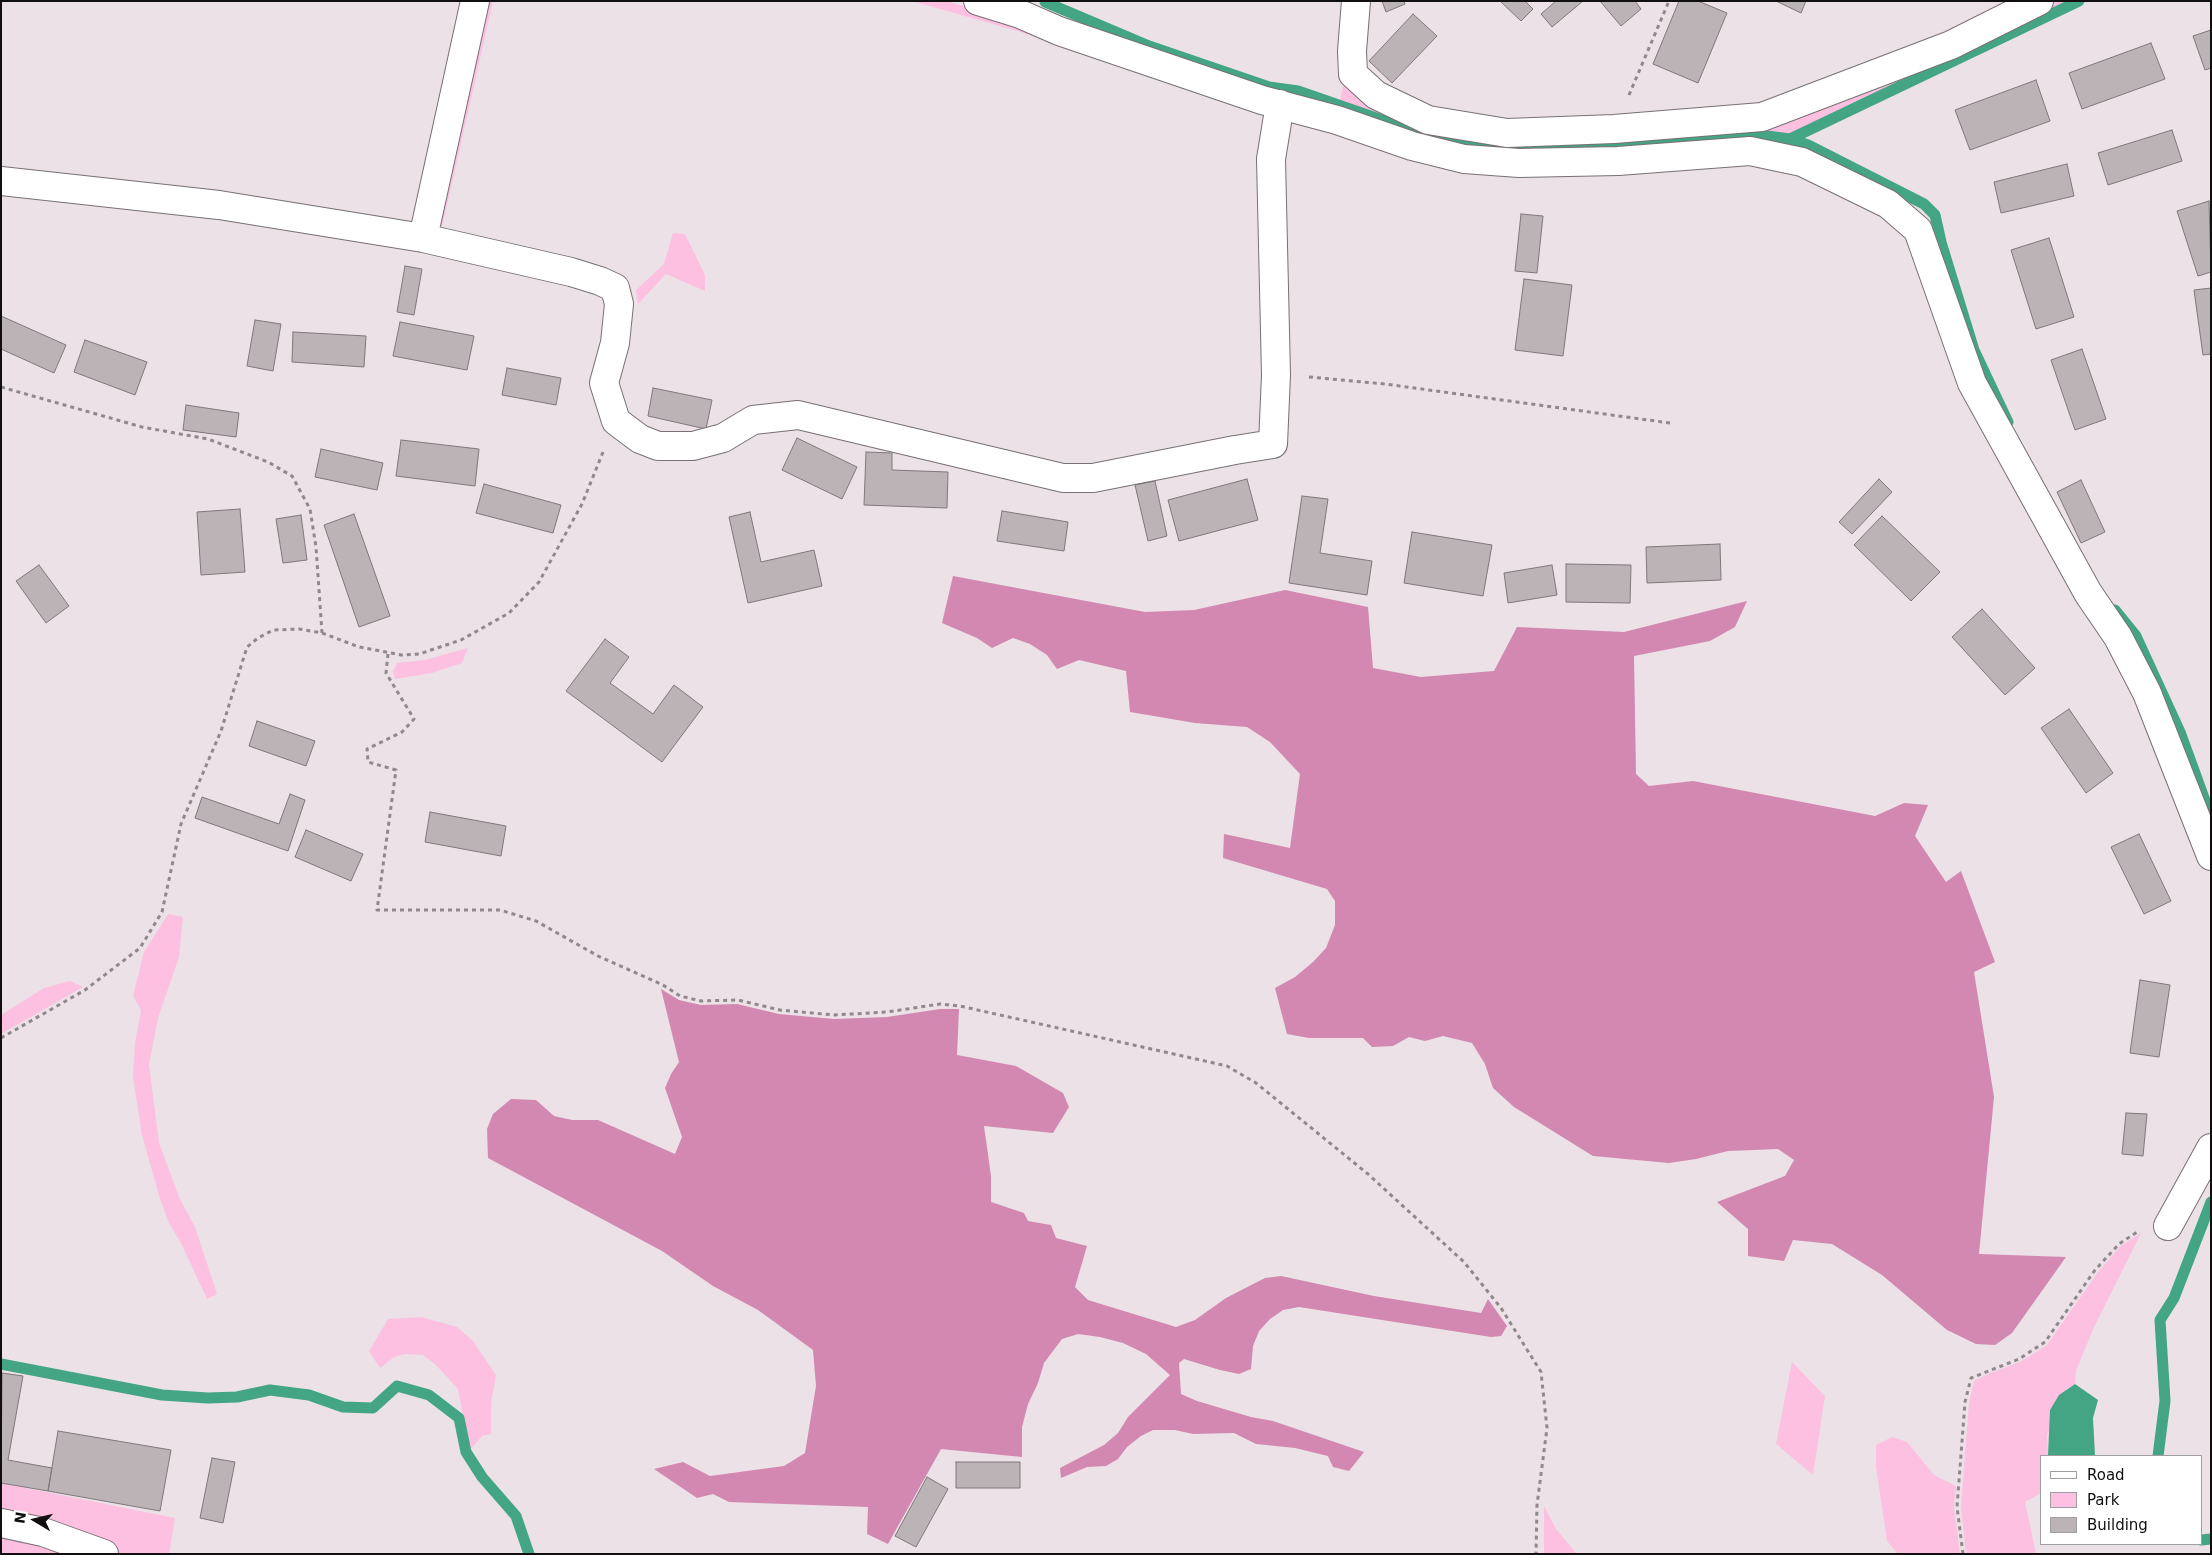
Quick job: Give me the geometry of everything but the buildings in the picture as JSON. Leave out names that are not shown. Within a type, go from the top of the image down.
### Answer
[{"type":"street","points":[[423,238],[475,1]]},
{"type":"street","points":[[978,1],[1024,8],[1058,31],[1262,100],[1337,120],[1412,146],[1464,159],[1520,163],[1618,161],[1750,151],[1802,162],[1888,204],[1918,230],[1972,383],[2088,593],[2118,637],[2147,693],[2211,856]]},
{"type":"street","points":[[1356,1],[1353,74],[1376,95],[1428,120],[1507,133],[1614,128],[1762,117],[1951,44],[2039,1]]},
{"type":"street","points":[[1,181],[219,205],[423,238],[600,280],[615,288],[619,304],[615,343],[604,383],[616,421],[640,439],[658,446],[692,446],[723,438],[753,420],[798,415],[1063,478],[1092,478],[1273,444],[1276,374],[1272,159],[1280,104]]},
{"type":"street","points":[[2168,1226],[2211,1148]]},
{"type":"street","points":[[1,1523],[43,1532],[104,1554]]},
{"type":"path","points":[[1614,128],[1669,1]]},
{"type":"path","points":[[1276,374],[1385,384],[1670,424]]},
{"type":"path","points":[[1,387],[142,427],[208,439],[268,462],[292,476],[310,510],[316,547],[322,633]]},
{"type":"path","points":[[1,1038],[85,990],[140,948],[162,912],[181,824],[221,731],[247,646],[273,630],[299,630],[322,633],[359,647],[388,654],[401,656],[419,654],[461,640],[509,613],[539,582],[582,504],[616,421]]},
{"type":"path","points":[[388,654],[386,673],[414,719],[402,732],[367,748],[368,762],[396,770],[384,840],[376,910],[500,910],[536,921],[598,956],[663,985],[680,996],[701,1001],[738,1000],[780,1010],[834,1015],[887,1012],[940,1004],[960,1006],[1227,1066],[1256,1084],[1368,1174],[1464,1262],[1506,1316],[1541,1372],[1547,1428],[1537,1505],[1536,1554]]},
{"type":"path","points":[[1963,1554],[1957,1507],[1965,1402],[1971,1378],[2018,1359],[2045,1342],[2095,1270],[2119,1244],[2139,1230],[2168,1226]]},
{"type":"green space","points":[[485,1],[493,1],[441,232],[435,231]]},
{"type":"green space","points":[[912,1],[947,1],[1019,23],[1273,111],[1272,119],[1021,32]]},
{"type":"green space","points":[[2042,1],[2077,1],[1791,137],[1750,131],[1509,146],[1463,141],[1425,133],[1340,101],[1351,51],[1352,74],[1428,121],[1762,118]]},
{"type":"green space","points":[[673,233],[685,234],[705,275],[705,291],[666,274],[638,304],[636,290],[664,264]]},
{"type":"green space","points":[[468,648],[462,663],[432,673],[395,679],[393,672],[397,663],[425,660]]},
{"type":"green space","points":[[168,914],[183,917],[179,957],[158,1018],[149,1064],[159,1143],[179,1197],[195,1227],[217,1294],[207,1299],[181,1243],[169,1223],[160,1199],[142,1135],[133,1077],[135,1043],[141,1010],[133,996],[144,952]]},
{"type":"green space","points":[[70,981],[83,987],[1,1034],[1,1015],[44,988]]},
{"type":"green space","points":[[2141,1233],[2094,1327],[2076,1371],[2075,1384],[2066,1389],[2047,1435],[2048,1455],[2040,1455],[2040,1494],[2025,1502],[2036,1554],[1966,1554],[1961,1507],[1969,1403],[1974,1381],[2020,1362],[2047,1345],[2098,1272],[2121,1246]]},
{"type":"green space","points":[[421,1317],[457,1327],[473,1341],[496,1375],[491,1403],[491,1434],[482,1436],[470,1450],[458,1389],[436,1365],[423,1355],[405,1354],[394,1357],[380,1368],[369,1351],[388,1319]]},
{"type":"green space","points":[[1792,1362],[1825,1396],[1813,1475],[1776,1444]]},
{"type":"green space","points":[[1892,1437],[1907,1442],[1934,1475],[1956,1486],[1954,1507],[1960,1554],[1898,1554],[1887,1541],[1876,1467],[1876,1445]]},
{"type":"green space","points":[[1,1483],[175,1518],[169,1554],[121,1554],[45,1526],[1,1517]]},
{"type":"green space","points":[[1544,1506],[1556,1529],[1577,1554],[1544,1554]]},
{"type":"green space","points":[[1,1531],[83,1554],[1,1554]]},
{"type":"shaded area","points":[[953,576],[1145,612],[1194,610],[1285,590],[1368,607],[1373,668],[1421,677],[1494,671],[1517,627],[1624,632],[1747,601],[1735,627],[1710,641],[1634,656],[1636,774],[1649,786],[1693,781],[1875,816],[1904,803],[1928,805],[1915,836],[1946,882],[1961,871],[1995,962],[1974,972],[1994,1097],[1979,1254],[2066,1257],[2012,1333],[1995,1345],[1976,1344],[1947,1330],[1882,1275],[1832,1244],[1793,1240],[1784,1261],[1748,1256],[1748,1229],[1717,1202],[1785,1176],[1794,1160],[1778,1149],[1728,1151],[1669,1163],[1593,1156],[1514,1107],[1493,1088],[1485,1064],[1472,1043],[1443,1036],[1425,1041],[1409,1037],[1393,1046],[1372,1047],[1363,1038],[1309,1038],[1287,1034],[1275,988],[1295,977],[1326,948],[1335,925],[1335,901],[1327,889],[1223,858],[1224,834],[1290,848],[1300,774],[1270,742],[1247,727],[1195,723],[1130,712],[1126,671],[1079,660],[1057,669],[1047,655],[1030,644],[1013,638],[992,648],[977,638],[942,623]]},
{"type":"shaded area","points":[[661,989],[679,1000],[701,1005],[737,1004],[779,1014],[834,1019],[887,1017],[940,1009],[959,1009],[957,1055],[1016,1066],[1063,1093],[1069,1107],[1053,1133],[984,1126],[991,1176],[991,1202],[1024,1213],[1028,1221],[1051,1225],[1056,1238],[1087,1246],[1075,1287],[1088,1300],[1176,1327],[1195,1320],[1226,1298],[1265,1278],[1281,1276],[1374,1296],[1481,1313],[1488,1299],[1507,1326],[1501,1336],[1491,1337],[1299,1307],[1283,1310],[1270,1319],[1259,1331],[1253,1346],[1251,1369],[1239,1374],[1184,1359],[1179,1363],[1181,1394],[1197,1401],[1251,1417],[1273,1421],[1364,1452],[1349,1471],[1333,1467],[1328,1456],[1295,1448],[1256,1444],[1234,1433],[1193,1434],[1175,1430],[1153,1430],[1141,1436],[1127,1447],[1118,1459],[1106,1466],[1087,1467],[1061,1478],[1060,1468],[1104,1445],[1118,1433],[1128,1417],[1170,1375],[1146,1354],[1123,1343],[1078,1334],[1062,1339],[1044,1363],[1038,1383],[1028,1404],[1022,1427],[1022,1457],[941,1449],[888,1544],[867,1534],[868,1507],[729,1502],[713,1494],[697,1498],[654,1469],[683,1462],[710,1476],[784,1466],[805,1453],[816,1386],[813,1350],[758,1310],[713,1286],[662,1251],[488,1158],[487,1129],[493,1114],[511,1099],[536,1100],[554,1116],[572,1120],[598,1120],[675,1154],[682,1137],[665,1088],[679,1062]]},
{"type":"shaded area","points":[[2075,1384],[2098,1400],[2093,1418],[2095,1455],[2048,1455],[2050,1410],[2059,1395]]},
{"type":"waterway","points":[[1790,139],[2079,1]]},
{"type":"waterway","points":[[1045,2],[1149,46],[1269,87],[1298,91],[1422,134],[1462,143],[1509,149],[1752,134],[1790,139],[1808,145],[1924,204],[1935,215],[1941,242],[1974,350],[2008,422]]},
{"type":"waterway","points":[[2115,610],[2136,636],[2180,732],[2211,817]]},
{"type":"waterway","points":[[2158,1455],[2165,1401],[2160,1320],[2174,1298],[2211,1202]]},
{"type":"waterway","points":[[1,1364],[162,1395],[208,1398],[237,1397],[270,1390],[309,1395],[343,1407],[373,1408],[397,1386],[429,1395],[459,1418],[466,1452],[482,1477],[516,1516],[529,1554]]},
{"type":"waterway","points":[[2202,1540],[2211,1539]]}]
